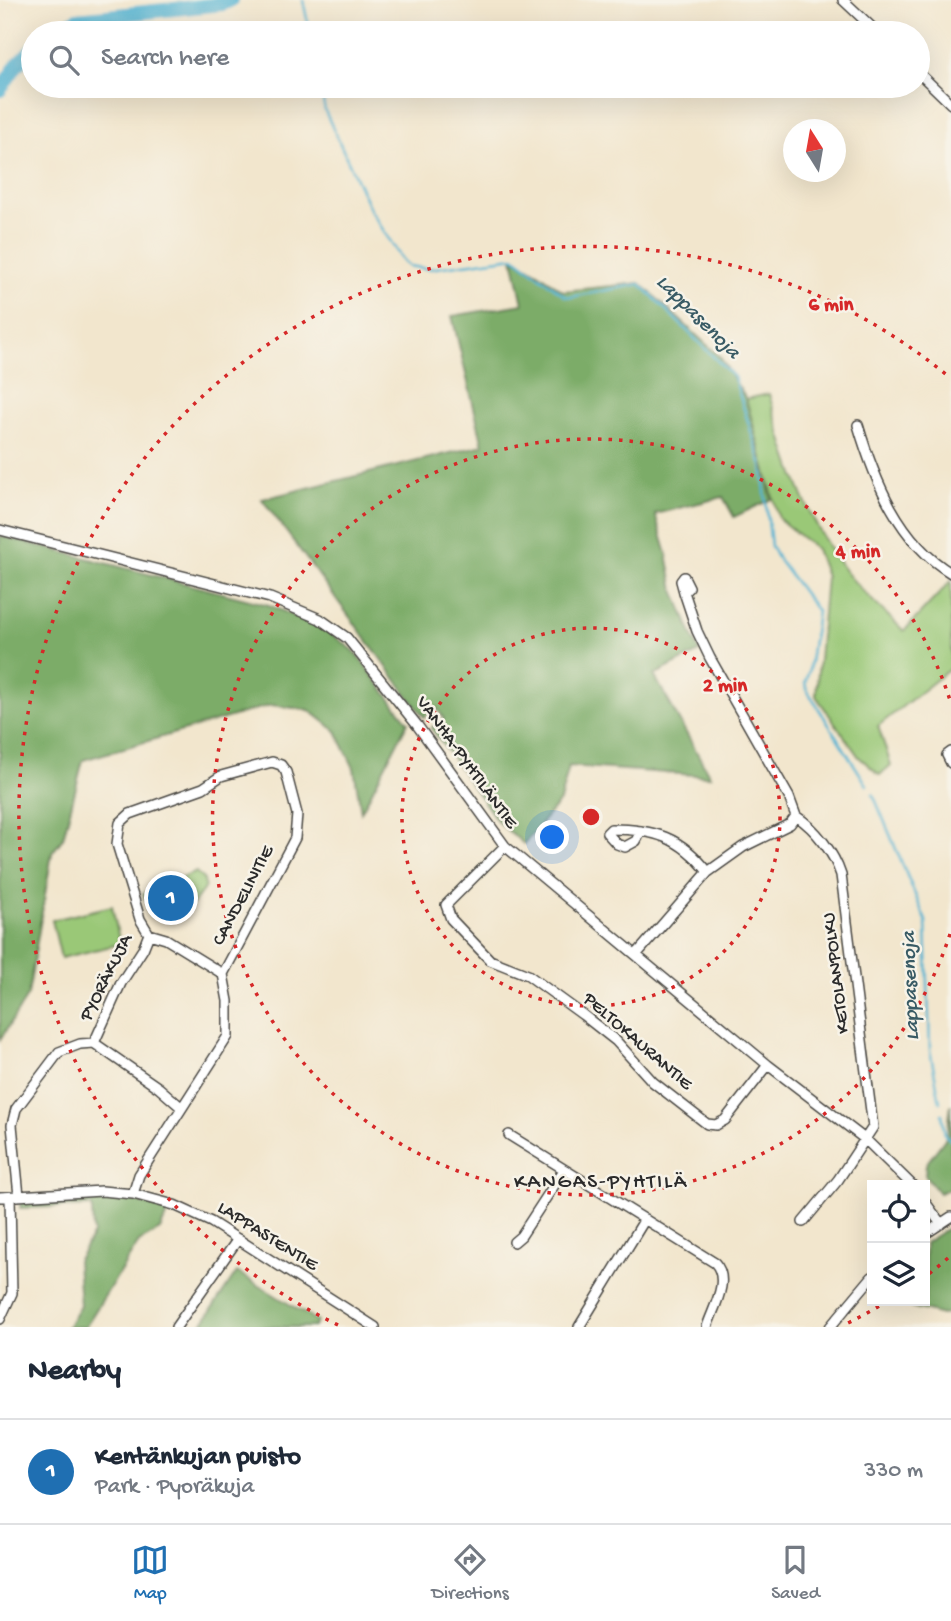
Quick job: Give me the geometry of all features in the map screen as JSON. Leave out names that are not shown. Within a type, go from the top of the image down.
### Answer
[{"type":"street","points":[[843,0],[865,21]]},
{"type":"street","points":[[930,84],[951,104]]},
{"type":"street","points":[[858,425],[875,477],[896,516],[932,559],[951,573]]},
{"type":"street","name":"VANHA-PYHTILÄNTIE","points":[[0,530],[270,598],[320,619],[347,638],[366,659],[505,846],[768,1065],[866,1140],[907,1180]]},
{"type":"street","points":[[636,954],[708,872],[743,847],[790,824],[796,816],[789,797],[697,631],[684,592]]},
{"type":"street","points":[[951,752],[947,755],[951,763]]},
{"type":"street","name":"CANDELINITIE","points":[[120,823],[130,814],[203,788],[221,776],[272,762],[281,765],[286,772],[298,814],[295,838],[223,974],[228,1001],[228,1036],[139,1175],[133,1194]]},
{"type":"street","name":"KETOLANPOLKU","points":[[796,816],[810,825],[832,856],[843,883],[873,1127],[866,1140]]},
{"type":"street","name":"PYORÄKUJA","points":[[0,1319],[12,1293],[10,1197],[12,1125],[16,1109],[59,1052],[80,1044],[94,1043],[121,983],[143,949],[149,934],[140,919],[117,844],[120,823]]},
{"type":"street","points":[[641,831],[682,844],[708,872]]},
{"type":"street","name":"PELTOKAURANTIE","points":[[505,846],[446,905],[451,919],[491,960],[528,975],[583,1015],[616,1041],[653,1082],[707,1124],[716,1125],[725,1120],[768,1065]]},
{"type":"street","points":[[149,934],[166,939],[223,974]]},
{"type":"street","points":[[94,1043],[159,1088],[182,1108]]},
{"type":"street","points":[[509,1135],[709,1259],[720,1269],[721,1287],[706,1327]]},
{"type":"street","points":[[803,1222],[838,1180],[866,1140]]},
{"type":"street","points":[[514,1242],[521,1236],[564,1170]]},
{"type":"street","name":"LAPPASTENTIE","points":[[10,1197],[102,1191],[133,1194],[195,1214],[375,1327]]},
{"type":"street","points":[[930,1209],[940,1224]]},
{"type":"street","points":[[930,1231],[951,1217]]},
{"type":"street","points":[[579,1327],[645,1219]]},
{"type":"street","points":[[176,1327],[238,1239]]},
{"type":"street","points":[[830,1327],[867,1283]]},
{"type":"green space","points":[[513,258],[563,291],[640,283],[720,357],[746,399],[772,499],[734,517],[723,497],[655,514],[674,590],[699,652],[654,675],[710,776],[569,766],[560,801],[524,844],[499,823],[431,728],[444,719],[437,708],[424,717],[262,499],[483,445],[452,316],[523,304]]},
{"type":"green space","points":[[769,394],[782,440],[807,506],[843,568],[864,593],[904,631],[951,581],[951,668],[878,726],[891,765],[880,775],[859,757],[816,696],[826,577],[816,549],[779,519],[746,399]]},
{"type":"green space","points":[[0,536],[269,605],[326,630],[353,650],[408,722],[361,812],[354,768],[336,731],[309,710],[271,705],[83,760],[63,838],[52,853],[28,995],[0,1040]]},
{"type":"green space","points":[[196,872],[204,880],[205,887],[193,904],[170,918],[151,911],[143,894]]},
{"type":"green space","points":[[112,906],[120,944],[61,958],[52,920]]},
{"type":"green space","points":[[951,1104],[951,1188],[939,1193],[925,1175],[926,1164],[947,1136]]},
{"type":"green space","points":[[96,1195],[169,1210],[160,1230],[139,1242],[85,1327],[67,1327],[80,1306],[77,1261],[93,1234],[92,1206],[20,1208],[21,1200]]},
{"type":"green space","points":[[951,1226],[951,1313],[942,1315],[907,1306],[930,1306],[930,1240]]},
{"type":"green space","points":[[237,1272],[317,1321],[314,1327],[200,1327]]},
{"type":"waterway","points":[[74,21],[223,4],[231,0]]},
{"type":"waterway","name":"Lappasenoja","points":[[303,0],[307,21]]},
{"type":"waterway","points":[[0,90],[21,61]]},
{"type":"waterway","name":"Lappasenoja","points":[[322,98],[325,111],[371,211],[408,266],[429,269],[514,257],[565,296],[571,297],[640,284],[734,377],[762,466],[771,546],[817,611],[805,683],[807,690],[867,785]]},
{"type":"waterway","name":"Lappasenoja","points":[[873,794],[926,921],[930,1050],[940,1102]]},
{"type":"waterway","name":"Lappasenoja","points":[[942,1114],[945,1135],[951,1140]]},
{"type":"place","name":"Kentänkujan puisto","points":[[171,898]]},
{"type":"district","name":"KANGAS-PYHTILÄ","points":[[601,1183]]}]
